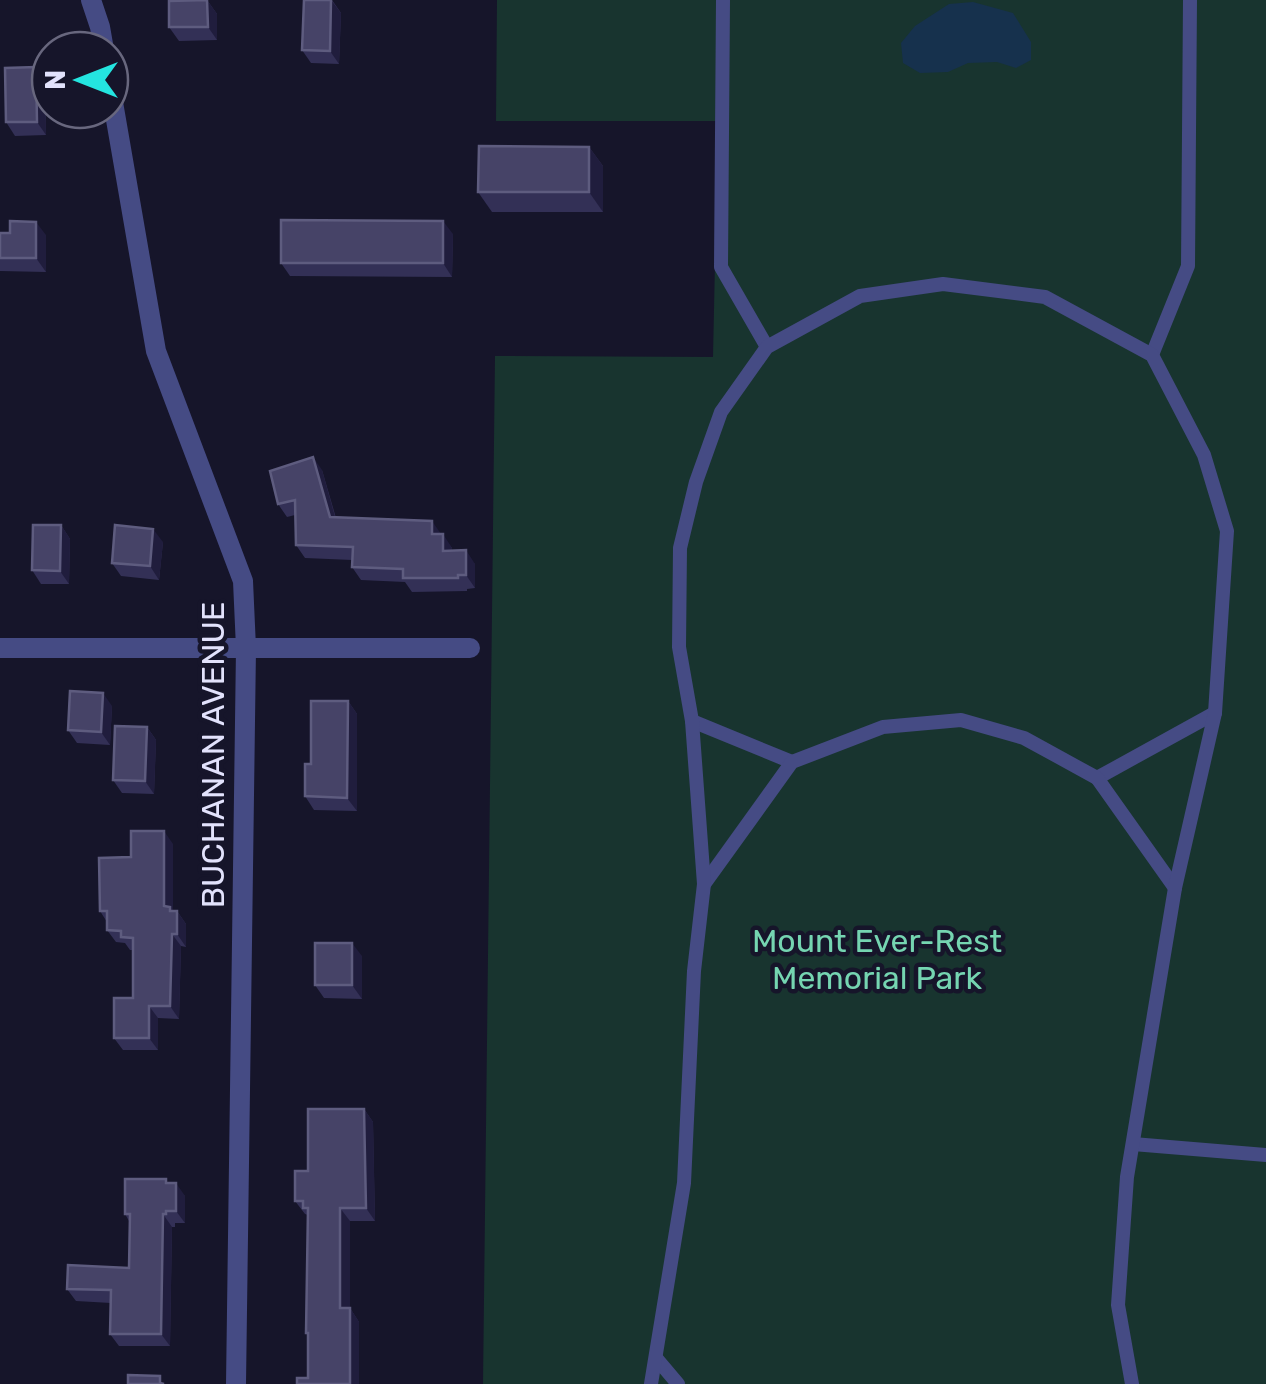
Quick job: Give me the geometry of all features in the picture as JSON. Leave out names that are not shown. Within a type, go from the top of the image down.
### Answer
[{"type":"street","points":[[90,0],[101,30]]},
{"type":"street","name":"BUCHANAN AVENUE","points":[[118,130],[156,351],[244,581],[236,1384]]},
{"type":"street","points":[[0,648],[470,648]]},
{"type":"lane","points":[[723,0],[720,268],[767,347]]},
{"type":"lane","points":[[1152,354],[1188,266],[1190,0]]},
{"type":"lane","points":[[651,1384],[684,1183],[693,988],[704,884],[692,721],[678,646],[680,548],[696,482],[720,412],[767,347],[860,296],[943,284],[1046,297],[1152,354],[1204,455],[1228,530],[1215,713],[1174,888],[1127,1177],[1118,1305],[1127,1380]]},
{"type":"lane","points":[[1098,778],[1215,713]]},
{"type":"lane","points":[[704,884],[792,762],[883,728],[961,720],[1024,738],[1098,778],[1174,888]]},
{"type":"lane","points":[[692,721],[792,762]]},
{"type":"lane","points":[[1133,1144],[1266,1156]]},
{"type":"lane","points":[[656,1358],[678,1384]]},
{"type":"green space","name":"Mount Ever-Rest Memorial Park","points":[[497,0],[1266,0],[1266,1384],[483,1384],[495,356],[713,357],[718,121],[496,121]]},
{"type":"water","points":[[973,2],[1013,13],[1031,42],[1031,60],[1016,68],[997,62],[968,63],[948,72],[920,73],[903,63],[901,43],[915,26],[949,4]]},
{"type":"building","points":[[207,0],[208,27],[169,27],[169,1]]},
{"type":"building","points":[[304,0],[331,0],[330,51],[302,50]]},
{"type":"building","points":[[30,67],[30,122],[6,122],[5,68]]},
{"type":"building","points":[[479,146],[589,147],[589,192],[478,192]]},
{"type":"building","points":[[281,220],[443,221],[443,263],[281,263]]},
{"type":"building","points":[[10,221],[36,222],[36,258],[0,258],[0,233],[10,233]]},
{"type":"building","points":[[313,457],[330,517],[432,521],[432,534],[443,534],[443,551],[466,550],[466,575],[403,578],[403,569],[352,567],[353,547],[296,545],[295,500],[278,504],[270,471]]},
{"type":"building","points":[[33,525],[61,525],[60,571],[32,570]]},
{"type":"building","points":[[115,525],[153,529],[150,566],[112,563]]},
{"type":"building","points":[[70,691],[103,693],[101,732],[68,730]]},
{"type":"building","points":[[311,701],[348,701],[347,798],[305,796],[305,764],[311,764]]},
{"type":"building","points":[[115,726],[147,727],[145,781],[113,780]]},
{"type":"building","points":[[131,831],[164,831],[164,906],[177,911],[177,934],[172,934],[170,1006],[149,1006],[149,1038],[114,1038],[114,998],[133,998],[133,938],[121,937],[121,931],[107,930],[107,911],[100,911],[99,858],[131,857]]},
{"type":"building","points":[[315,943],[352,943],[352,985],[315,985]]},
{"type":"building","points":[[308,1109],[364,1109],[366,1208],[340,1208],[340,1308],[350,1308],[350,1384],[297,1384],[297,1378],[308,1378],[308,1208],[303,1208],[303,1201],[295,1201],[295,1171],[308,1171]]},
{"type":"building","points":[[125,1179],[166,1179],[166,1183],[176,1183],[176,1211],[163,1214],[161,1334],[110,1334],[111,1290],[67,1289],[68,1265],[129,1268],[130,1214],[125,1214]]},
{"type":"building","points":[[128,1375],[160,1376],[160,1383],[164,1384],[128,1384]]}]
